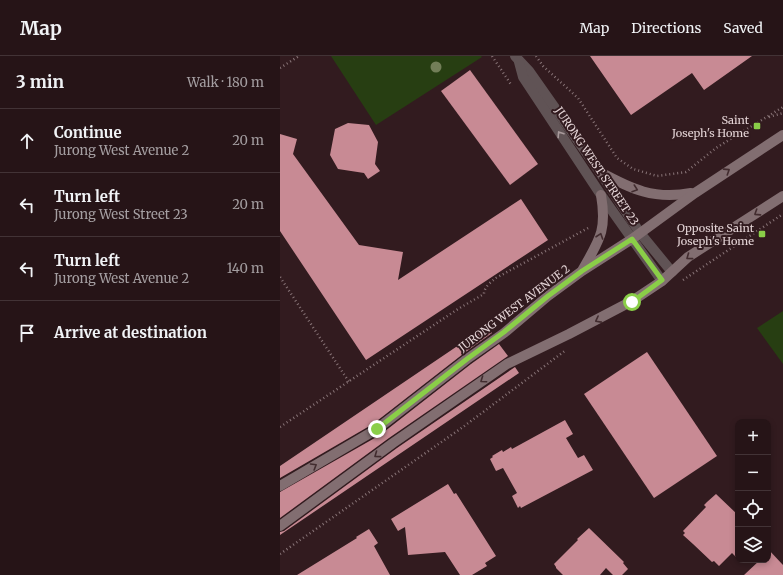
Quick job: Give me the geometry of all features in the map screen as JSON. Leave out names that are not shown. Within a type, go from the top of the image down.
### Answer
[{"type":"main road","name":"JURONG WEST AVENUE 2","points":[[280,486],[377,429],[582,271],[632,239],[695,193],[783,134]]},
{"type":"main road","points":[[600,172],[625,186],[650,194],[678,196],[695,193]]},
{"type":"main road","points":[[582,271],[597,243],[603,227],[601,195]]},
{"type":"main road","points":[[280,526],[393,443],[507,364],[632,302],[672,272],[688,257],[783,196]]},
{"type":"street","name":"JURONG WEST STREET 23","points":[[517,59],[529,71],[600,172],[640,233],[672,272]]},
{"type":"street","name":"JURONG WEST STREET 23","points":[[517,59],[523,77],[601,195],[662,280]]},
{"type":"path","points":[[280,68],[299,56]]},
{"type":"path","points":[[492,56],[515,90]]},
{"type":"path","points":[[536,56],[543,66],[578,98],[617,158],[633,169],[657,176],[686,172],[716,148],[783,107]]},
{"type":"path","points":[[765,119],[783,113]]},
{"type":"path","points":[[682,280],[783,214]]},
{"type":"path","points":[[280,427],[458,309],[484,294],[484,290],[496,278],[594,226]]},
{"type":"path","points":[[280,278],[349,382]]},
{"type":"path","points":[[280,554],[463,427],[567,350]]},
{"type":"green space","points":[[331,56],[481,56],[482,57],[376,125]]},
{"type":"green space","points":[[783,311],[783,364],[757,328]]},
{"type":"building","points":[[590,56],[752,56],[704,90],[692,73],[631,115]]},
{"type":"building","points":[[470,70],[538,164],[510,185],[441,91]]},
{"type":"building","points":[[348,123],[369,125],[378,142],[375,164],[380,171],[368,179],[364,173],[338,169],[330,155],[335,129]]},
{"type":"building","points":[[280,134],[297,139],[293,154],[359,245],[403,252],[398,280],[521,199],[548,240],[366,360],[280,231]]},
{"type":"building","points":[[487,326],[492,333],[373,424],[280,478],[280,466]]},
{"type":"building","points":[[499,344],[508,356],[389,438],[280,518],[280,492],[380,435]]},
{"type":"building","points":[[647,352],[717,456],[654,498],[584,394]]},
{"type":"building","points":[[515,367],[519,373],[280,535],[280,532],[284,531],[397,448]]},
{"type":"building","points":[[565,420],[573,434],[566,438],[578,458],[584,455],[593,470],[521,508],[520,506],[518,508],[512,496],[517,493],[503,468],[496,471],[490,459],[502,450],[503,452],[511,447],[512,449]]},
{"type":"building","points":[[448,484],[454,494],[456,493],[496,556],[485,563],[487,566],[472,575],[460,575],[445,552],[408,555],[405,527],[398,531],[391,519]]},
{"type":"building","points":[[716,494],[735,512],[735,556],[732,553],[719,566],[714,561],[712,562],[683,535],[685,533],[683,531],[706,507],[704,505]]},
{"type":"building","points":[[589,528],[624,562],[623,563],[628,569],[622,575],[613,575],[606,568],[600,575],[563,575],[556,568],[554,564]]},
{"type":"building","points":[[369,529],[378,543],[374,546],[390,575],[297,575],[357,538],[356,537]]},
{"type":"building","points":[[771,552],[783,565],[783,575],[744,575],[757,563],[771,563]]},
{"type":"place","name":"Saint Joseph's Home","points":[[757,126]]},
{"type":"place","name":"Opposite Saint Joseph's Home","points":[[762,234]]},
{"type":"route","points":[[377,429],[504,332],[548,296],[582,271],[632,239],[662,280],[632,302]]}]
